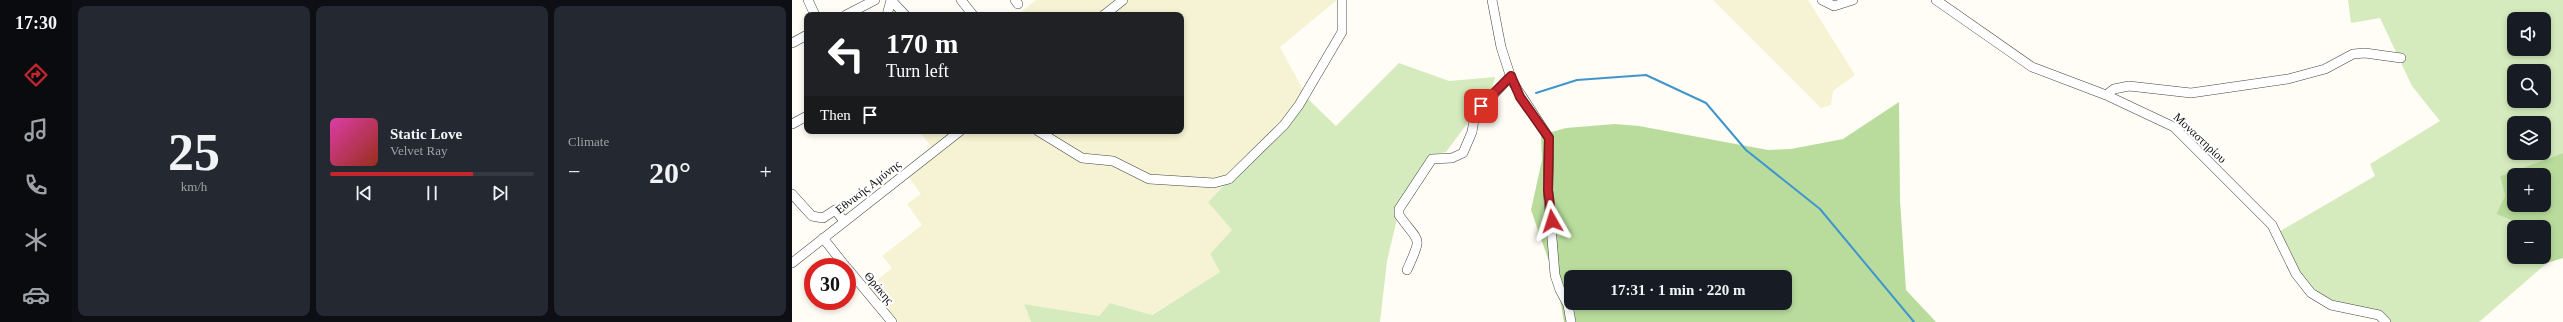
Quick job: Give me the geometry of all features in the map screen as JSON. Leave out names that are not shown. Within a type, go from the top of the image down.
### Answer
[{"type":"street","points":[[808,0],[814,12]]},
{"type":"street","points":[[852,12],[876,0]]},
{"type":"street","points":[[888,12],[891,0]]},
{"type":"street","points":[[891,0],[902,12]]},
{"type":"street","points":[[961,0],[971,12]]},
{"type":"street","points":[[1108,12],[1123,0]]},
{"type":"street","points":[[1043,134],[1082,158],[1113,161],[1149,179],[1214,183],[1229,179],[1287,122],[1299,105],[1342,32],[1342,0]]},
{"type":"street","points":[[1492,0],[1501,46],[1511,76],[1520,97],[1549,138],[1548,190],[1555,275],[1560,290],[1568,305],[1571,322]]},
{"type":"street","points":[[1822,0],[1838,6],[1852,0]]},
{"type":"street","name":"Μοναστηρίου","points":[[1936,0],[2019,60],[2063,81],[2106,95],[2174,127],[2272,225],[2296,274],[2320,300],[2331,305],[2379,315],[2386,322]]},
{"type":"street","points":[[792,42],[804,36]]},
{"type":"street","points":[[2106,95],[2114,89],[2129,86],[2191,93],[2288,79],[2325,68],[2353,54],[2365,53],[2401,58]]},
{"type":"street","points":[[1407,270],[1416,252],[1418,239],[1399,215],[1399,208],[1432,159],[1452,158],[1463,153],[1472,132],[1475,114],[1511,76]]},
{"type":"street","points":[[792,124],[804,118]]},
{"type":"street","name":"Εθνικής Αμύνης","points":[[792,263],[956,134]]},
{"type":"street","points":[[792,194],[812,216],[824,218],[835,210],[844,221]]},
{"type":"street","name":"Θράκης","points":[[823,238],[839,258]]},
{"type":"street","name":"Θράκης","points":[[856,279],[892,322]]},
{"type":"shaded area","points":[[1036,0],[1337,0],[1280,47],[1308,99],[1208,202],[1233,230],[1210,254],[1220,272],[1151,315],[1110,303],[1099,316],[1024,304],[1031,322],[899,322],[863,292],[892,268],[882,256],[922,225],[907,204],[921,194],[904,171],[933,149],[921,134],[1184,134],[1184,12],[1021,12]]},
{"type":"shaded area","points":[[1713,0],[1808,0],[1855,75],[1833,91],[1831,105],[1821,108]]},
{"type":"green space","points":[[2348,0],[2563,0],[2563,153],[2551,157],[2551,116],[2507,116],[2507,160],[2544,160],[2522,168],[2507,168],[2507,173],[2500,176],[2505,196],[2496,214],[2511,220],[2507,220],[2507,264],[2546,264],[2479,322],[2386,322],[2331,305],[2311,293],[2277,233],[2375,176],[2370,164],[2440,121],[2412,86],[2380,18],[2351,23]]},
{"type":"green space","points":[[1399,63],[1449,81],[1495,77],[1492,90],[1446,152],[1430,155],[1402,198],[1387,261],[1380,322],[1031,322],[1024,304],[1099,316],[1110,303],[1152,315],[1220,272],[1210,254],[1232,230],[1208,202],[1308,99],[1336,126]]},
{"type":"green space","points":[[1899,102],[1900,200],[1906,290],[1936,322],[1564,322],[1558,287],[1531,210],[1542,160],[1541,135],[1566,128],[1615,124],[1639,126],[1768,150],[1791,149],[1843,139]]},
{"type":"green space","points":[[2563,153],[2563,258],[2551,262],[2551,220],[2511,220],[2496,214],[2505,196],[2500,176],[2507,173],[2507,212],[2551,212],[2551,168],[2522,168],[2544,160],[2551,160],[2551,157]]},
{"type":"waterway","points":[[1536,93],[1577,80],[1646,75],[1706,103],[1746,150],[1820,209],[1914,322]]},
{"type":"route","points":[[1481,106],[1511,76],[1520,97],[1534,113],[1549,138],[1550,149],[1548,190],[1552,221]]}]
